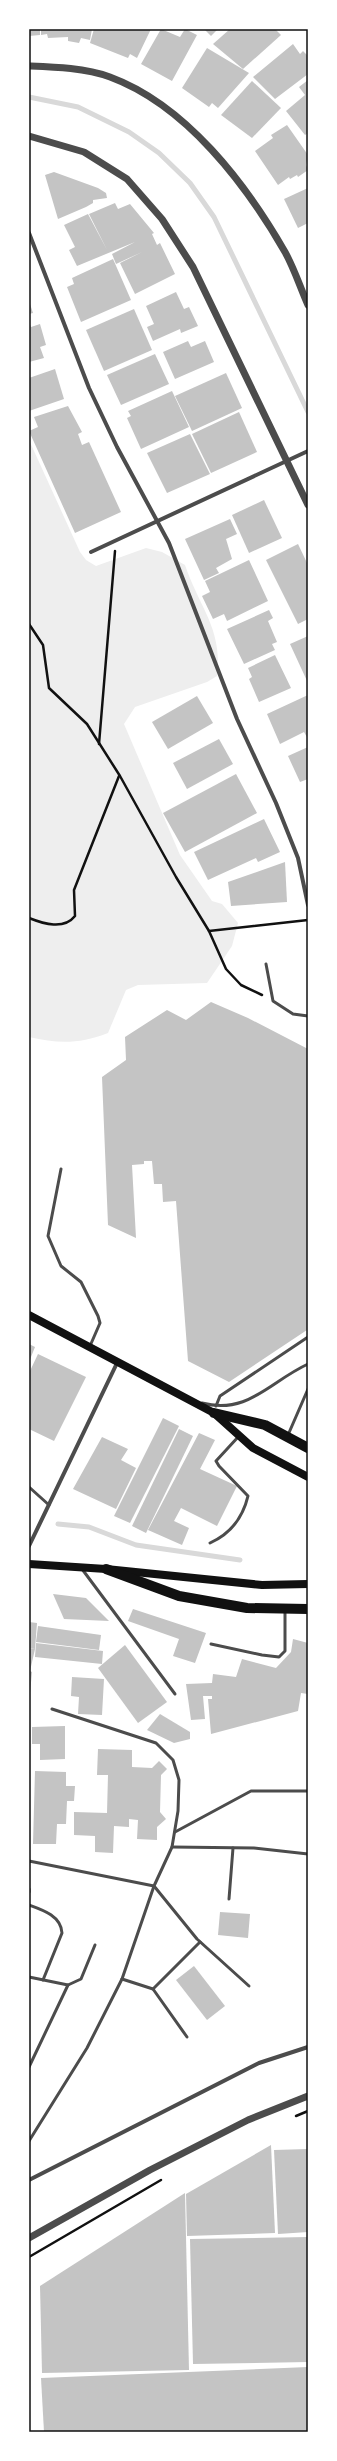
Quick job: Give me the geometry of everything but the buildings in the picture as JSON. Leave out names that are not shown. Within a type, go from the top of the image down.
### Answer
[{"type":"main road","points":[[29,1315],[118,1360],[191,1400],[215,1410],[265,1425],[308,1448]]},
{"type":"main road","points":[[215,1410],[239,1436],[253,1448],[308,1477]]},
{"type":"main road","points":[[29,1564],[80,1566],[262,1585],[308,1584]]},
{"type":"main road","points":[[106,1569],[179,1596],[247,1608],[308,1609]]},
{"type":"street","points":[[29,66],[63,67],[109,77],[151,98],[192,131],[226,165],[285,253],[308,305]]},
{"type":"street","points":[[29,136],[84,152],[109,167],[127,179],[162,219],[196,273],[308,505]]},
{"type":"street","points":[[29,233],[89,388],[117,448],[158,520],[169,543],[237,719],[276,803],[298,858],[308,905]]},
{"type":"street","points":[[91,552],[308,450]]},
{"type":"street","points":[[29,1546],[118,1360]]},
{"type":"street","points":[[29,2180],[260,2063],[308,2047]]},
{"type":"street","points":[[29,2238],[150,2170],[248,2120],[308,2096]]},
{"type":"lane","points":[[266,964],[273,1000],[293,1014],[308,1016]]},
{"type":"lane","points":[[60,1169],[48,1236],[61,1266],[81,1282],[98,1316],[100,1323],[90,1346]]},
{"type":"lane","points":[[215,1410],[220,1396],[308,1337]]},
{"type":"lane","points":[[215,1410],[244,1403],[308,1364]]},
{"type":"lane","points":[[287,1437],[308,1389]]},
{"type":"lane","points":[[210,1543],[219,1539],[236,1523],[245,1509],[248,1496],[218,1466],[216,1461],[239,1436]]},
{"type":"lane","points":[[29,1487],[49,1504]]},
{"type":"lane","points":[[80,1566],[174,1694]]},
{"type":"lane","points":[[212,1644],[262,1655],[279,1656],[285,1651],[285,1608]]},
{"type":"lane","points":[[29,2141],[87,2048],[122,1979],[154,1886],[172,1847],[175,1832],[179,1780],[172,1760],[156,1743],[52,1709]]},
{"type":"lane","points":[[175,1832],[251,1791],[308,1791]]},
{"type":"lane","points":[[172,1847],[232,1848],[308,1854]]},
{"type":"lane","points":[[229,1898],[232,1848]]},
{"type":"lane","points":[[29,1861],[154,1886],[200,1942],[249,1986]]},
{"type":"lane","points":[[29,1905],[56,1918],[62,1925],[62,1933],[43,1980]]},
{"type":"lane","points":[[153,1989],[200,1942]]},
{"type":"lane","points":[[29,1977],[68,1985],[82,1979],[95,1945]]},
{"type":"lane","points":[[122,1979],[153,1989],[187,2037]]},
{"type":"lane","points":[[29,2067],[68,1985]]},
{"type":"path","points":[[99,744],[116,541]]},
{"type":"path","points":[[29,624],[43,645],[49,688],[87,724],[120,776],[176,877],[209,931],[226,969],[241,985],[273,1000]]},
{"type":"path","points":[[29,918],[44,924],[62,924],[70,922],[75,916],[74,890],[120,776]]},
{"type":"path","points":[[209,931],[308,920]]},
{"type":"path","points":[[29,2257],[163,2179]]},
{"type":"shaded area","points":[[29,440],[80,552],[86,560],[96,566],[146,548],[162,552],[185,565],[213,631],[218,659],[217,676],[207,682],[135,707],[124,724],[180,855],[212,901],[222,904],[238,923],[232,946],[207,983],[138,985],[126,990],[108,1033],[98,1037],[69,1042],[50,1041],[29,1037]]},
{"type":"waterway","points":[[29,97],[78,107],[129,132],[159,153],[190,183],[214,217],[308,412]]},
{"type":"waterway","points":[[58,1524],[89,1527],[136,1545],[240,1560]]}]
